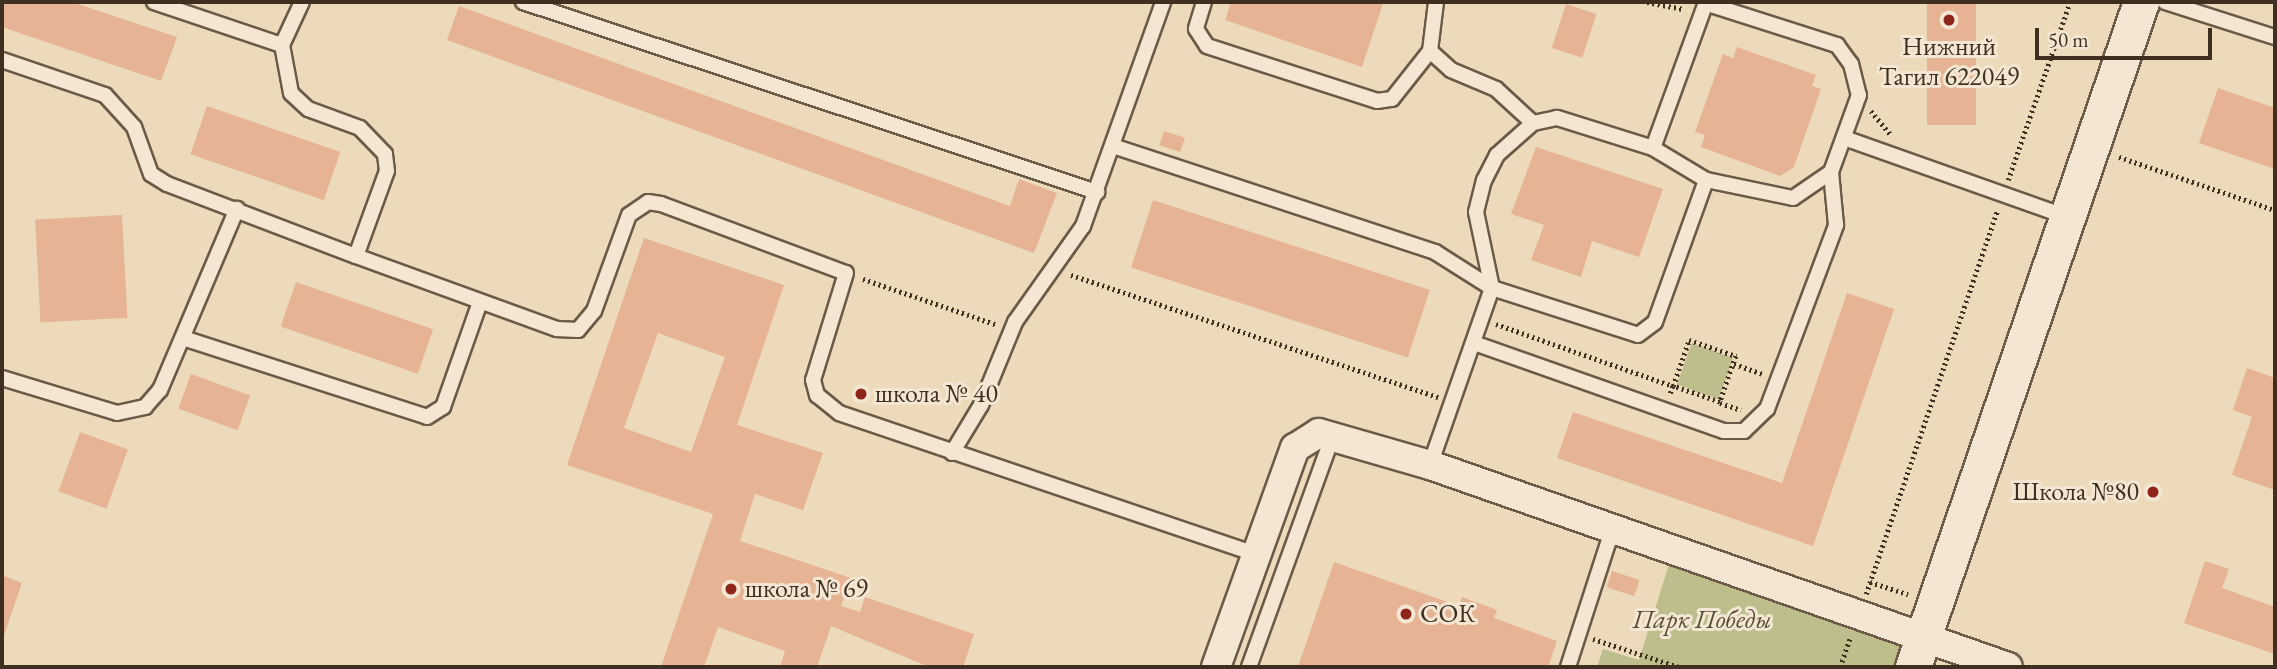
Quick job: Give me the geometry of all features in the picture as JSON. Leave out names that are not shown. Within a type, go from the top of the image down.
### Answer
[{"type":"street","points":[[1918,652],[2141,2]]},
{"type":"street","points":[[1216,667],[1295,448],[1306,437],[1333,435],[1430,465],[1859,612],[1918,652],[2008,667]]},
{"type":"lane","points":[[154,2],[282,45]]},
{"type":"lane","points":[[302,2],[282,45],[291,93],[308,109],[360,128],[385,154],[387,170],[356,256]]},
{"type":"lane","points":[[523,2],[1097,192]]},
{"type":"lane","points":[[952,453],[1012,330],[1051,268],[1083,226],[1163,2]]},
{"type":"lane","points":[[1204,2],[1196,29],[1207,46],[1377,101],[1392,99],[1430,51],[1436,2]]},
{"type":"lane","points":[[2165,2],[2275,37]]},
{"type":"lane","points":[[1430,465],[1492,288],[1476,212],[1484,180],[1497,155],[1533,123],[1557,118],[1653,148],[1706,180],[1793,198],[1831,172],[1847,139],[1859,95],[1851,64],[1837,45],[1705,3],[1653,148]]},
{"type":"lane","points":[[1430,51],[1451,70],[1496,89],[1533,123]]},
{"type":"lane","points":[[2,60],[105,95],[134,127],[151,174],[480,302],[578,330],[594,311],[629,215],[648,202],[846,273],[815,362],[817,395],[839,413],[1256,554]]},
{"type":"lane","points":[[1847,139],[2003,197],[2067,217]]},
{"type":"lane","points":[[1113,146],[1435,251],[1492,288],[1638,335],[1655,323],[1706,180]]},
{"type":"lane","points":[[1474,343],[1724,431],[1744,431],[1762,419],[1836,225],[1831,172]]},
{"type":"lane","points":[[2,378],[117,413],[131,411],[154,400],[237,209]]},
{"type":"lane","points":[[183,338],[427,417],[443,407],[480,302]]},
{"type":"lane","points":[[1249,667],[1333,435]]},
{"type":"lane","points":[[1568,667],[1614,528]]},
{"type":"path","points":[[1647,2],[1676,10],[1705,3]]},
{"type":"path","points":[[1840,667],[2070,2]]},
{"type":"path","points":[[1859,95],[1888,133],[1900,137]]},
{"type":"path","points":[[2119,157],[2275,210]]},
{"type":"path","points":[[1998,171],[2010,175]]},
{"type":"path","points":[[1051,268],[1452,402]]},
{"type":"path","points":[[846,273],[1012,330]]},
{"type":"path","points":[[1482,319],[1673,386],[1720,402],[1736,356],[1689,340],[1673,386]]},
{"type":"path","points":[[1734,364],[1778,379]]},
{"type":"path","points":[[1579,634],[1679,667]]},
{"type":"green space","points":[[1692,343],[1733,358],[1718,399],[1677,384]]},
{"type":"green space","name":"Парк Победы","points":[[1670,561],[1904,643],[1902,667],[1597,667],[1603,649],[1639,660]]},
{"type":"building","points":[[2,2],[72,2],[177,37],[161,81],[2,27]]},
{"type":"building","points":[[1231,2],[1383,4],[1362,67],[1225,20]]},
{"type":"building","points":[[1927,2],[1976,2],[1976,125],[1927,125]]},
{"type":"building","points":[[1566,4],[1596,14],[1582,58],[1552,48]]},
{"type":"building","points":[[459,6],[1010,206],[1019,179],[1057,193],[1034,253],[447,40]]},
{"type":"building","points":[[1737,47],[1816,75],[1812,86],[1821,89],[1794,167],[1780,176],[1701,147],[1705,135],[1695,132],[1723,54],[1733,58]]},
{"type":"building","points":[[2218,88],[2275,108],[2275,169],[2199,143]]},
{"type":"building","points":[[207,106],[340,152],[324,200],[190,154]]},
{"type":"building","points":[[1164,131],[1185,138],[1180,152],[1159,145]]},
{"type":"building","points":[[1536,147],[1663,189],[1639,257],[1592,241],[1581,277],[1531,260],[1544,225],[1511,214]]},
{"type":"building","points":[[1153,200],[1430,290],[1408,357],[1131,268]]},
{"type":"building","points":[[122,215],[127,318],[41,322],[35,220]]},
{"type":"building","points":[[644,238],[784,285],[737,425],[823,453],[803,510],[755,494],[740,541],[851,578],[841,606],[860,612],[865,597],[974,634],[963,667],[929,667],[831,626],[817,667],[780,667],[785,651],[718,627],[704,667],[661,667],[713,514],[567,465]],"holes":[[[658,333],[725,357],[691,452],[624,428]]]},
{"type":"building","points":[[296,282],[433,329],[418,374],[281,326]]},
{"type":"building","points":[[1847,293],[1894,309],[1813,546],[1557,458],[1573,412],[1782,483]]},
{"type":"building","points":[[2247,368],[2275,378],[2275,490],[2232,475],[2252,417],[2233,410]]},
{"type":"building","points":[[191,374],[250,396],[238,430],[178,409]]},
{"type":"building","points":[[80,432],[128,449],[106,509],[58,491]]},
{"type":"building","points":[[2205,561],[2229,569],[2222,588],[2275,607],[2275,654],[2184,623]]},
{"type":"building","name":"СОК","points":[[1334,562],[1459,606],[1462,597],[1497,610],[1494,618],[1557,641],[1548,667],[1298,667]]},
{"type":"building","points":[[1612,571],[1640,580],[1634,596],[1607,587]]},
{"type":"building","points":[[2,575],[22,583],[2,641]]},
{"type":"place","name":"Нижний Тагил 622049","points":[[1949,20]]},
{"type":"place","name":"школа № 40","points":[[861,394]]},
{"type":"place","name":"Школа №80","points":[[2153,492]]},
{"type":"place","name":"школа № 69","points":[[731,589]]},
{"type":"place","name":"СОК","points":[[1406,614]]}]
